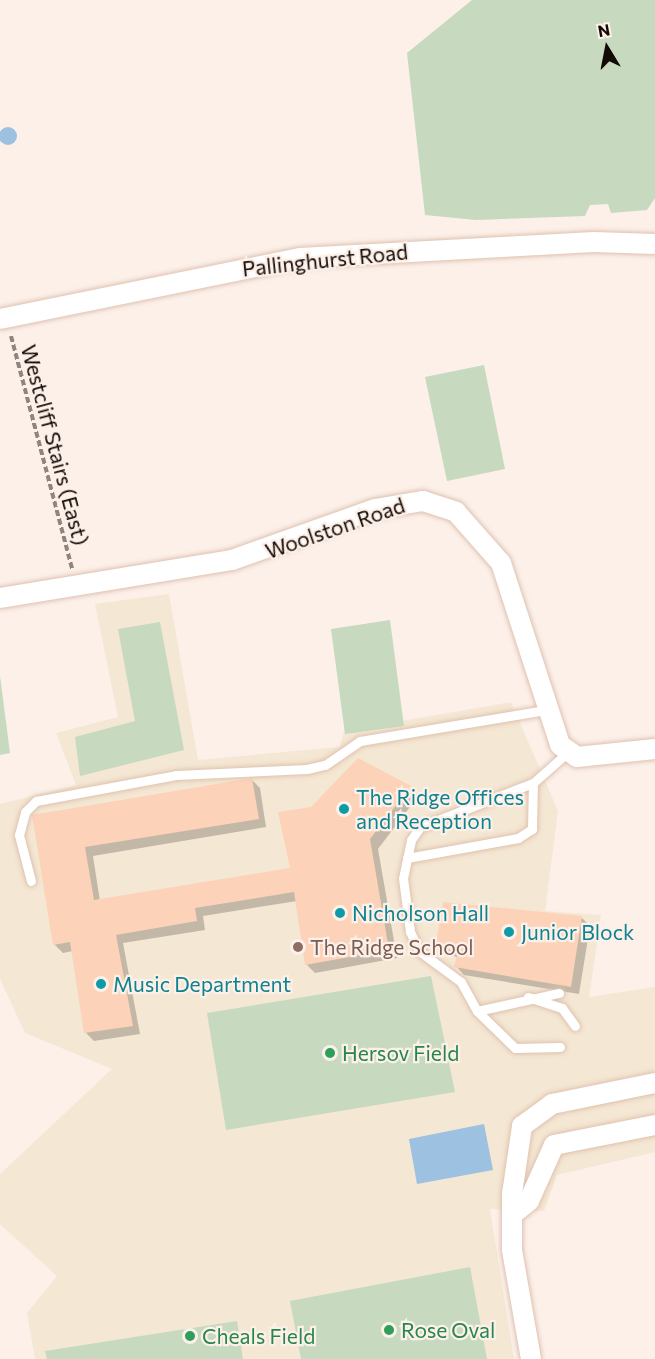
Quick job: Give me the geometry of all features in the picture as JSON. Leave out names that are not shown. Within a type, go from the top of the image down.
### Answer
[{"type":"street","name":"Pallinghurst Road","points":[[3,318],[300,258],[594,242],[655,244]]},
{"type":"street","name":"Woolston Road","points":[[0,598],[77,588],[255,554],[392,504],[440,505],[474,528],[501,563],[545,710],[568,752]]},
{"type":"street","points":[[568,752],[587,757],[655,749]]},
{"type":"street","points":[[531,1359],[512,1250],[519,1135],[528,1119],[552,1104],[586,1094],[655,1083]]},
{"type":"street","points":[[513,1214],[529,1201],[554,1145],[655,1125]]},
{"type":"lane","points":[[31,880],[19,835],[25,812],[36,801],[176,775],[307,770],[325,765],[360,741],[545,710]]},
{"type":"lane","points":[[560,1047],[521,1051],[477,1011],[461,982],[412,941],[403,878],[407,858],[420,827],[533,783],[568,752]]},
{"type":"lane","points":[[407,858],[518,838],[532,829],[533,783]]},
{"type":"lane","points":[[477,1011],[528,997],[559,993]]},
{"type":"lane","points":[[528,997],[562,1008],[575,1026]]},
{"type":"path","name":"Westcliff Stairs (East)","points":[[3,318],[77,588]]},
{"type":"shaded area","name":"The Ridge School","points":[[169,594],[198,760],[340,747],[344,731],[511,702],[558,811],[545,911],[601,915],[589,997],[655,987],[655,1152],[557,1175],[544,1211],[490,1209],[514,1359],[35,1359],[27,1313],[57,1276],[0,1224],[0,1174],[112,1069],[25,1033],[0,979],[0,804],[76,785],[56,733],[118,717],[95,604]]},
{"type":"green space","points":[[472,0],[655,0],[655,198],[647,210],[611,213],[608,204],[590,205],[585,216],[476,220],[425,215],[407,53]]},
{"type":"green space","points":[[484,365],[505,469],[447,481],[425,377]]},
{"type":"green space","points":[[390,620],[404,726],[345,734],[331,629]]},
{"type":"green space","points":[[160,622],[184,750],[80,776],[75,737],[135,721],[118,629]]},
{"type":"green space","points":[[0,676],[10,753],[0,755]]},
{"type":"green space","name":"Hersov Field","points":[[431,976],[455,1092],[226,1130],[207,1013]]},
{"type":"green space","name":"Rose Oval","points":[[470,1267],[487,1359],[301,1359],[290,1301]]},
{"type":"green space","name":"Cheals Field","points":[[237,1321],[243,1359],[47,1359],[45,1351]]},
{"type":"water","points":[[8,127],[14,130],[17,136],[14,142],[8,145],[2,142],[-1,136],[2,130]]},
{"type":"water","points":[[484,1124],[493,1170],[417,1184],[409,1139]]},
{"type":"building","points":[[358,758],[411,786],[370,839],[389,950],[305,965],[294,892],[195,908],[197,921],[116,935],[133,1026],[84,1033],[70,942],[53,945],[32,815],[252,778],[259,819],[85,847],[94,900],[290,868],[278,812],[311,807]]},
{"type":"building","name":"Junior Block","points":[[443,902],[582,916],[571,987],[454,967],[458,951],[435,948]]},
{"type":"place","name":"The Ridge Offices and Reception","points":[[344,809]]},
{"type":"place","name":"Nicholson Hall","points":[[340,913]]},
{"type":"place","name":"Junior Block","points":[[509,932]]},
{"type":"place","name":"The Ridge School","points":[[298,947]]},
{"type":"place","name":"Music Department","points":[[101,984]]},
{"type":"place","name":"Hersov Field","points":[[330,1053]]},
{"type":"place","name":"Rose Oval","points":[[389,1330]]},
{"type":"place","name":"Cheals Field","points":[[190,1336]]}]
